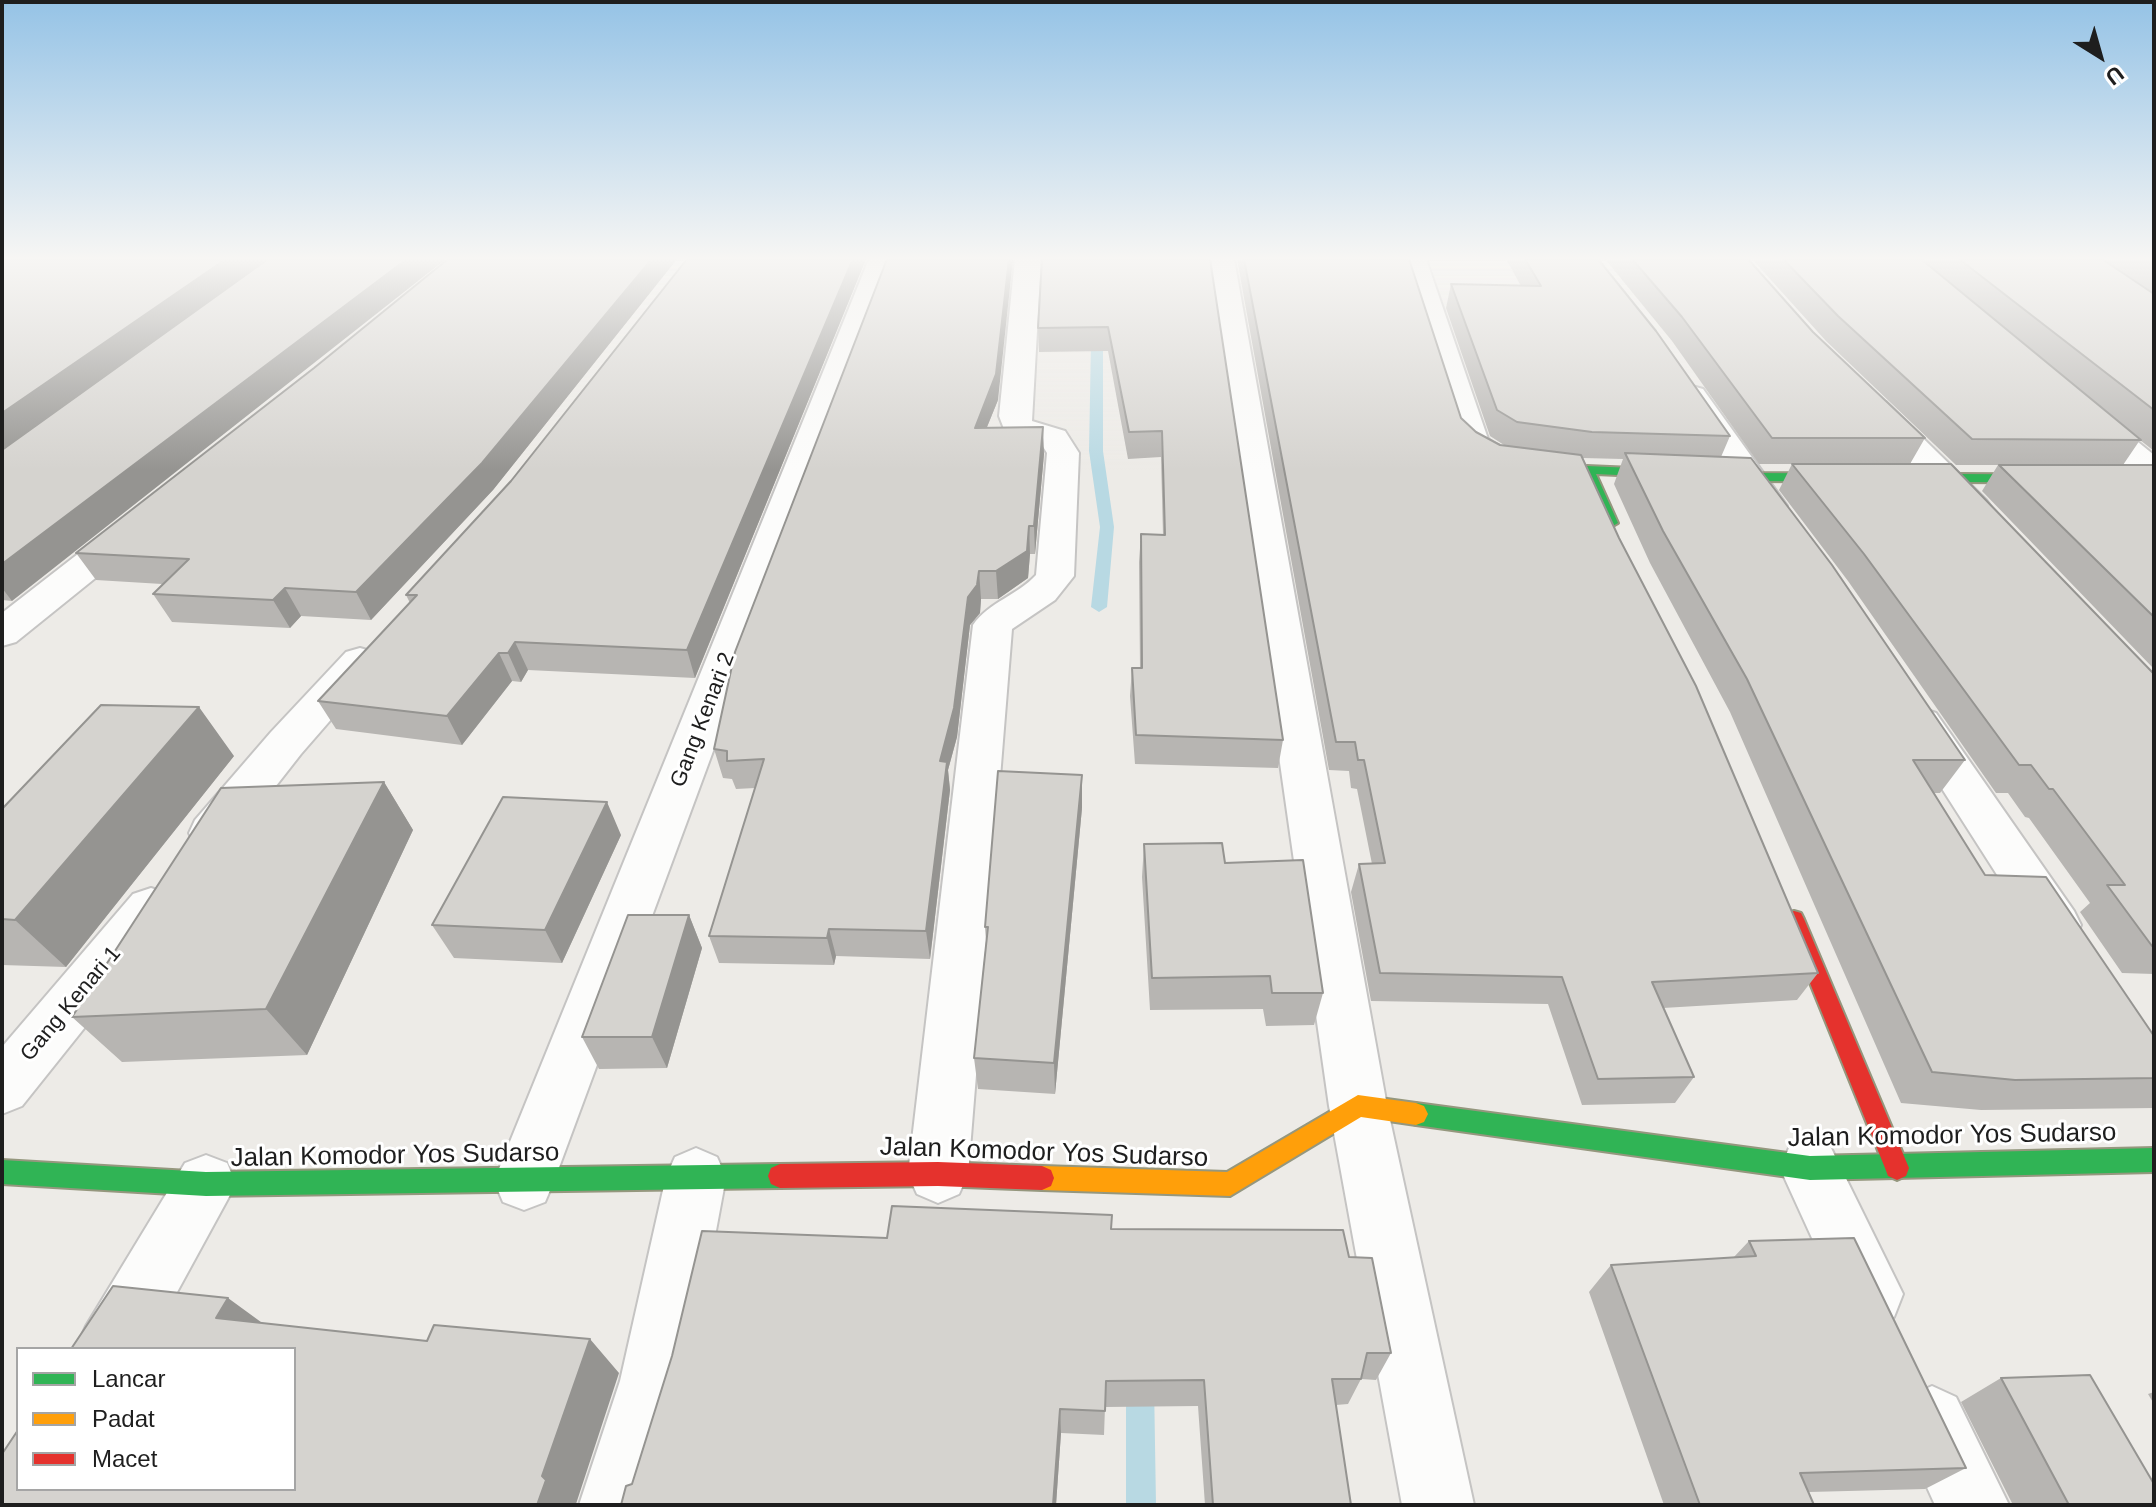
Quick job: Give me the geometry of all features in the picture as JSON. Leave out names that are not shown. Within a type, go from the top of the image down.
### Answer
[{"type":"street","name":"Gang Kenari 2","points":[[524,1181],[855,329]]},
{"type":"street","points":[[938,1174],[993,625],[1009,609],[1032,601],[1055,576],[1063,453],[1054,438],[1023,432],[1017,427],[1015,416],[1022,329]]},
{"type":"street","points":[[1232,329],[1358,1106],[1438,1505]]},
{"type":"street","points":[[1436,329],[1473,443],[1499,460],[1558,467],[1748,477],[2154,479]]},
{"type":"street","points":[[1669,362],[1795,540]]},
{"type":"street","points":[[1858,393],[1993,527]]},
{"type":"street","points":[[2069,401],[2154,472]]},
{"type":"street","points":[[1558,467],[1617,537]]},
{"type":"street","points":[[2,633],[152,514]]},
{"type":"street","name":"Gang Kenari 1","points":[[2,1088],[286,743],[381,638]]},
{"type":"street","points":[[1898,690],[2075,952]]},
{"type":"street","points":[[1787,904],[1897,1168]]},
{"type":"street","name":"Jalan Komodor Yos Sudarso","points":[[2,1172],[206,1184],[938,1174],[1230,1184],[1358,1106],[1810,1168],[2154,1160]]},
{"type":"street","points":[[1810,1168],[1973,1505]]},
{"type":"street","points":[[615,1505],[654,1381],[696,1177]]},
{"type":"street","points":[[110,1347],[206,1184]]},
{"type":"building","points":[[2,329],[124,329],[2,413]]},
{"type":"building","points":[[170,329],[314,329],[2,564],[2,450]]},
{"type":"building","points":[[362,329],[593,329],[482,463],[356,592],[285,588],[273,600],[153,594],[189,559],[76,553]]},
{"type":"building","points":[[631,329],[823,329],[687,650],[515,642],[508,653],[499,653],[447,716],[318,701],[417,595],[406,595],[511,481]]},
{"type":"building","points":[[860,329],[1001,329],[996,374],[975,428],[1043,427],[1034,526],[1029,526],[1027,551],[996,571],[979,571],[977,585],[968,597],[954,708],[940,761],[947,762],[926,931],[829,929],[827,938],[709,936],[764,759],[727,761],[727,751],[714,749],[735,652]]},
{"type":"building","points":[[1108,329],[1221,329],[1283,740],[1136,735],[1132,668],[1142,668],[1141,534],[1165,535],[1162,431],[1129,432]]},
{"type":"building","points":[[1257,329],[1432,329],[1461,418],[1476,432],[1500,445],[1581,455],[1619,538],[1696,686],[1818,973],[1652,982],[1694,1077],[1598,1079],[1562,977],[1380,973],[1359,864],[1385,863],[1364,760],[1358,760],[1355,742],[1336,742]]},
{"type":"building","points":[[1468,329],[1655,329],[1730,436],[1592,432],[1517,422],[1497,410]]},
{"type":"building","points":[[1691,329],[1811,329],[1925,438],[1772,438]]},
{"type":"building","points":[[1853,329],[2006,329],[2141,440],[1972,439]]},
{"type":"building","points":[[2050,329],[2154,329],[2154,410]]},
{"type":"building","points":[[1625,453],[1751,458],[1832,565],[1965,760],[1913,760],[1985,875],[2046,877],[2154,1036],[2154,1078],[2015,1080],[1932,1072],[1747,679],[1663,531]]},
{"type":"building","points":[[1792,464],[1951,464],[2154,674],[2154,946],[2107,885],[2125,885],[2053,789],[2049,789],[2031,765],[2019,765],[1864,554]]},
{"type":"building","points":[[1999,465],[2154,465],[2154,617]]},
{"type":"building","points":[[101,705],[199,707],[15,920],[2,919],[2,809]]},
{"type":"building","points":[[998,771],[1082,775],[1054,1063],[974,1058],[988,927],[985,927]]},
{"type":"building","points":[[384,782],[266,1009],[72,1017],[221,788]]},
{"type":"building","points":[[503,797],[607,802],[545,930],[432,925]]},
{"type":"building","points":[[1222,843],[1225,863],[1303,860],[1323,993],[1272,993],[1270,976],[1152,978],[1144,844]]},
{"type":"building","points":[[628,915],[689,915],[652,1037],[582,1037]]},
{"type":"building","points":[[892,1206],[1112,1215],[1111,1229],[1343,1230],[1349,1257],[1372,1258],[1391,1353],[1367,1353],[1361,1379],[1332,1379],[1351,1505],[1213,1505],[1204,1380],[1106,1381],[1105,1411],[1060,1409],[1053,1505],[621,1505],[626,1486],[632,1484],[672,1356],[702,1231],[887,1238]]},
{"type":"building","points":[[1854,1238],[1966,1468],[1800,1473],[1814,1505],[1700,1505],[1611,1265],[1756,1256],[1749,1241]]},
{"type":"building","points":[[113,1286],[228,1298],[216,1318],[427,1341],[434,1325],[590,1339],[542,1476],[546,1480],[537,1505],[2,1505],[2,1454],[16,1433],[16,1491],[296,1491],[296,1347],[72,1347]]},
{"type":"building","points":[[2090,1375],[2154,1484],[2154,1505],[2069,1505],[2001,1378]]},
{"type":"waterway","points":[[1097,342],[1096,451],[1107,527],[1099,607]]},
{"type":"waterway","points":[[1140,1383],[1141,1505]]},
{"type":"traffic: fast","points":[[1611,523],[1587,470],[1748,477],[2154,479]]},
{"type":"traffic: fast","points":[[1416,1114],[1810,1168],[2154,1160]]},
{"type":"traffic: fast","points":[[2,1172],[206,1184],[780,1176]]},
{"type":"traffic: slow","points":[[1042,1178],[1230,1184],[1358,1106],[1416,1114]]},
{"type":"traffic: jam","points":[[1794,919],[1897,1168]]},
{"type":"traffic: jam","points":[[780,1176],[938,1174],[1042,1178]]}]
